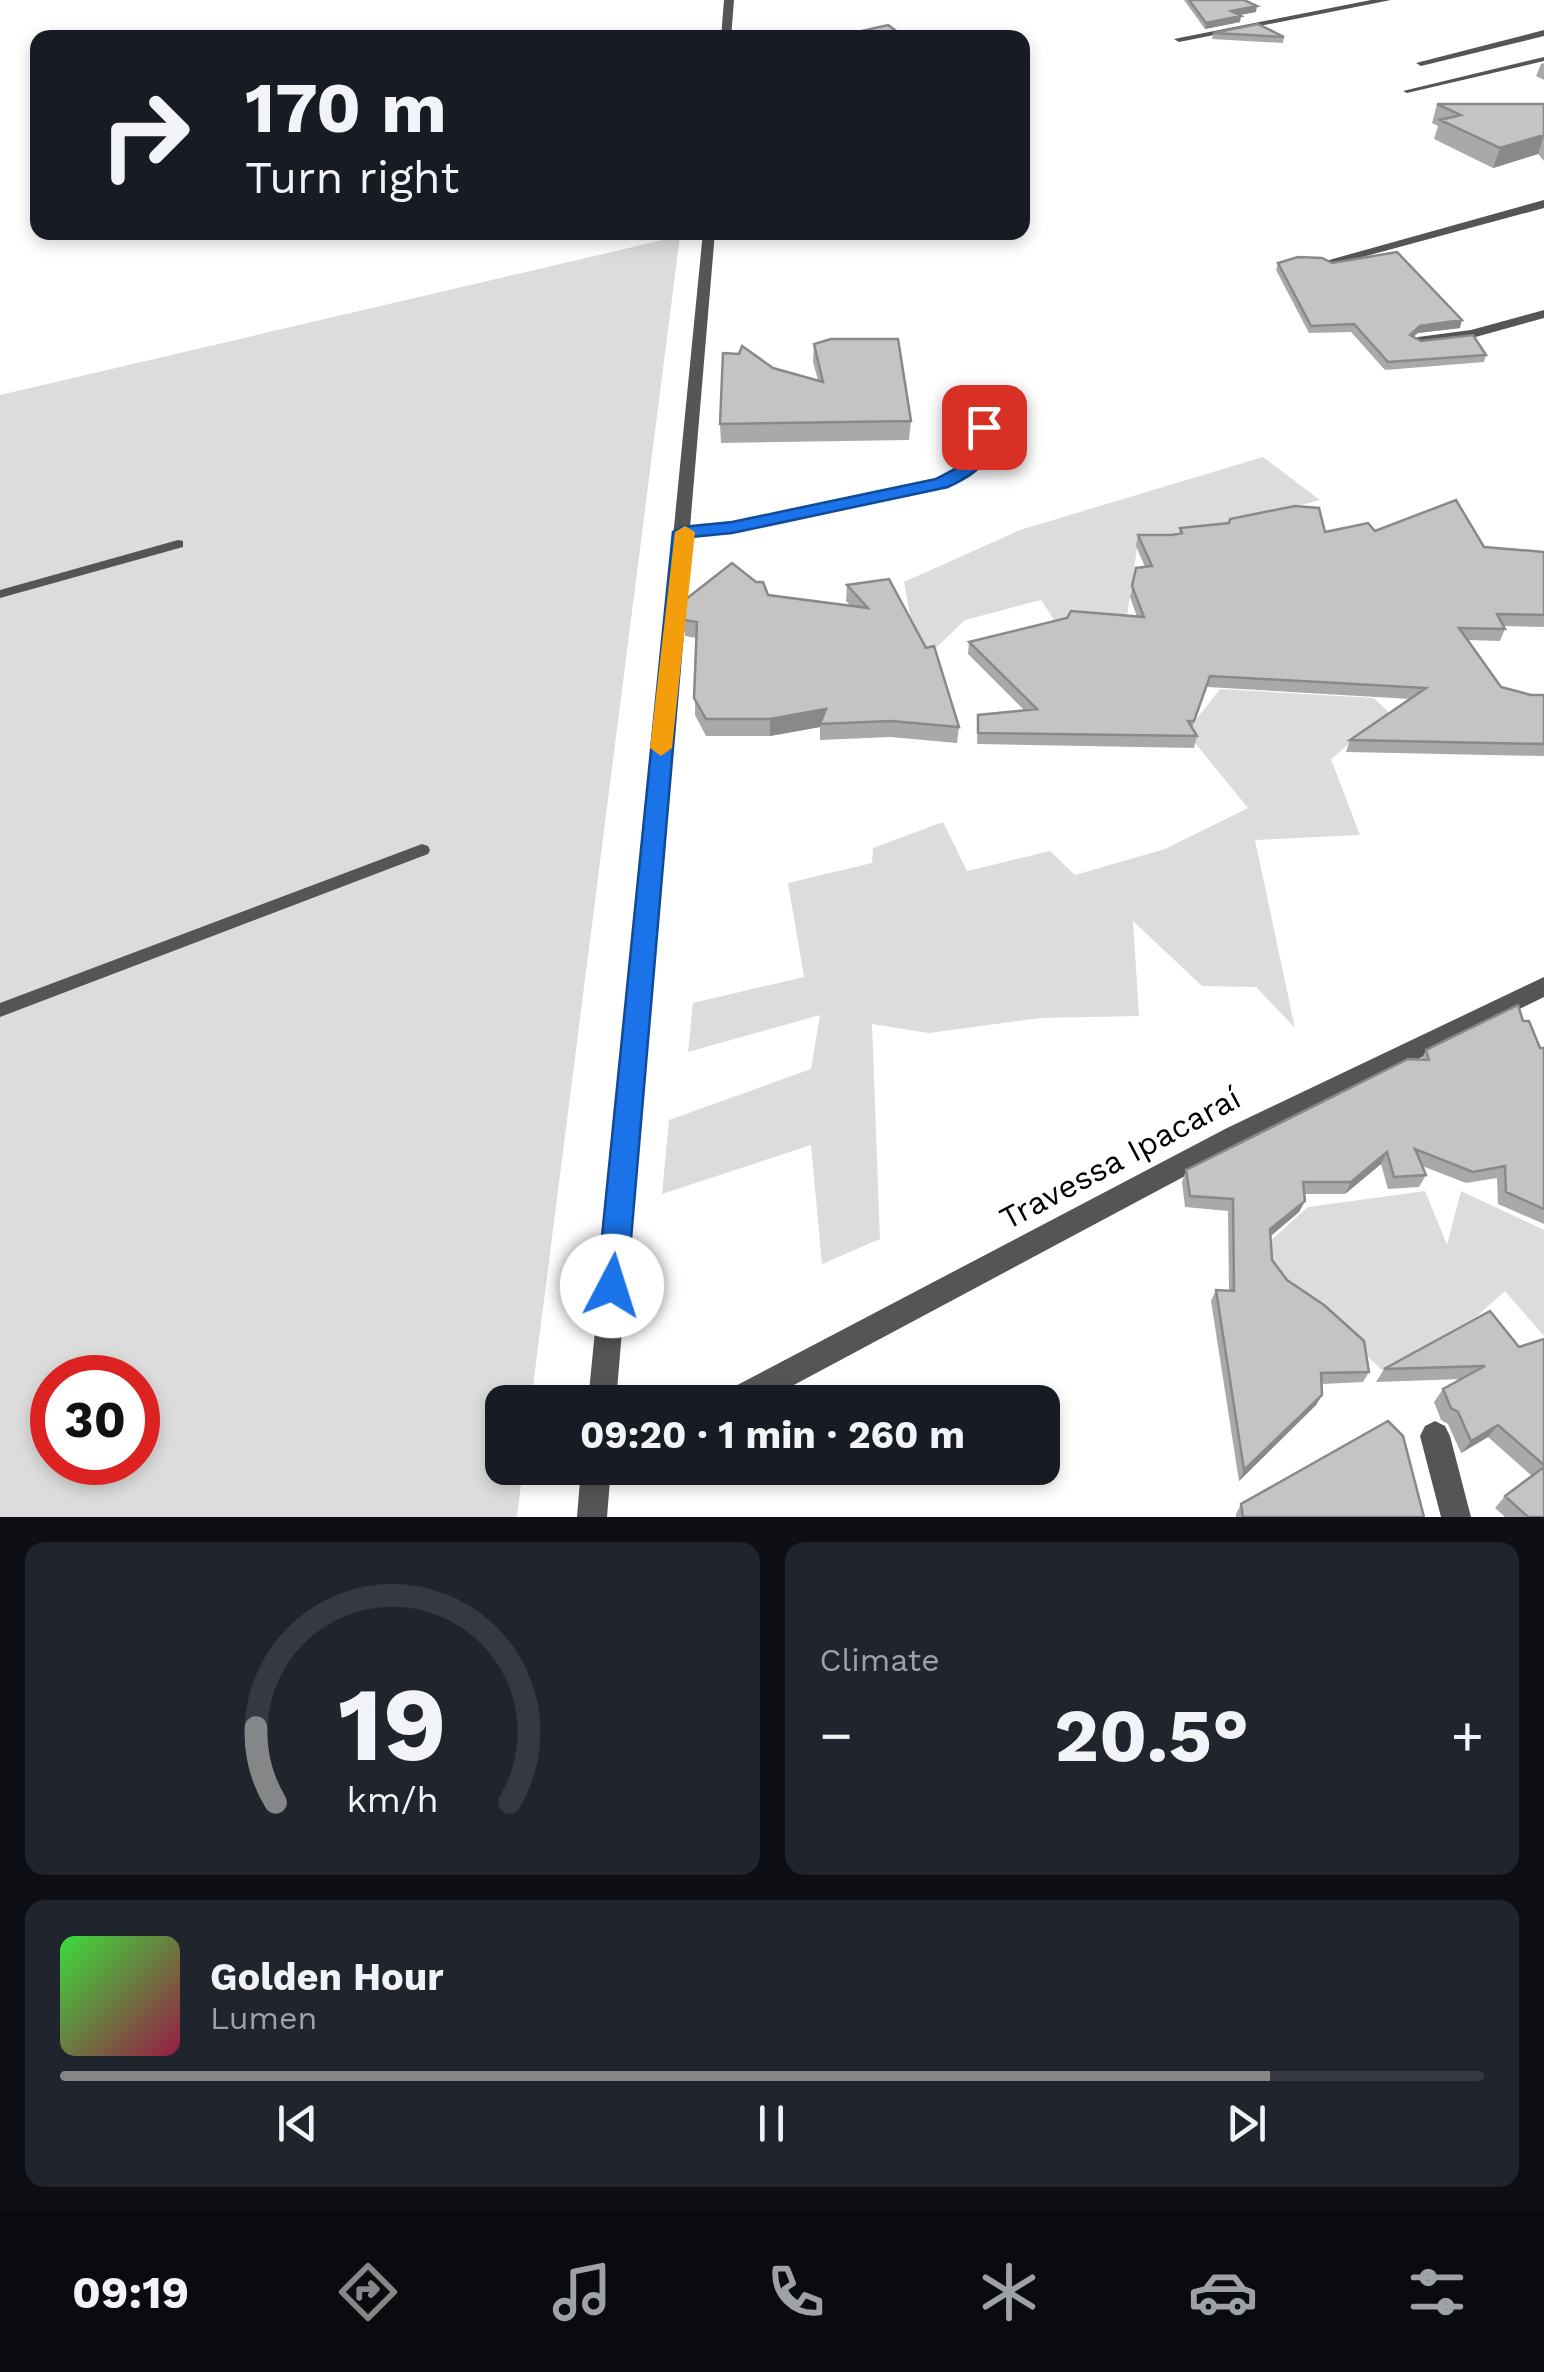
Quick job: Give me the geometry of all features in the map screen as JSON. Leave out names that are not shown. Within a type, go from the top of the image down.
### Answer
[{"type":"street","points":[[727,30],[729,0]]},
{"type":"street","points":[[1178,39],[1386,0]]},
{"type":"street","points":[[1421,63],[1544,33]]},
{"type":"street","points":[[1329,262],[1379,252],[1544,204]]},
{"type":"street","points":[[604,1385],[708,240]]},
{"type":"street","points":[[1418,341],[1472,334],[1544,314]]},
{"type":"street","name":"Travessa Ipacaraí","points":[[766,1385],[1236,1136],[1544,986]]},
{"type":"street","points":[[1435,1436],[1456,1517]]},
{"type":"street","points":[[592,1517],[598,1485]]},
{"type":"lane","points":[[1407,91],[1544,59]]},
{"type":"lane","points":[[682,532],[732,528],[941,483],[967,470],[982,453],[985,401]]},
{"type":"lane","points":[[0,594],[178,544]]},
{"type":"lane","points":[[0,1010],[422,850]]},
{"type":"shaded area","points":[[663,240],[679,240],[533,1385],[485,1385],[485,1485],[521,1485],[517,1517],[0,1517],[0,395]]},
{"type":"shaded area","points":[[1263,457],[1320,500],[1137,549],[1127,616],[1056,623],[1041,600],[965,620],[919,664],[904,582],[1020,530]]},
{"type":"shaded area","points":[[1220,689],[1374,698],[1400,723],[1367,729],[1331,759],[1360,835],[1255,840],[1295,1028],[1256,987],[1202,986],[1133,921],[1139,1016],[1041,1018],[929,1033],[872,1024],[880,1239],[822,1264],[811,1145],[662,1194],[669,1120],[811,1069],[820,1015],[688,1052],[693,1003],[804,977],[788,883],[872,863],[873,848],[943,822],[967,871],[1050,851],[1075,875],[1165,849],[1248,808],[1186,732]]},
{"type":"shaded area","points":[[1425,1191],[1447,1245],[1461,1191],[1544,1230],[1544,1336],[1505,1291],[1477,1316],[1382,1370],[1256,1254],[1308,1207]]},
{"type":"building","points":[[1189,0],[1244,0],[1257,6],[1231,11],[1241,16],[1206,23]]},
{"type":"building","points":[[1258,24],[1284,37],[1213,33]]},
{"type":"building","points":[[888,25],[895,30],[866,30]]},
{"type":"building","points":[[1437,104],[1544,104],[1544,135],[1500,148],[1440,120],[1461,115]]},
{"type":"building","points":[[1397,252],[1462,320],[1420,326],[1410,335],[1421,341],[1473,335],[1486,355],[1388,362],[1354,324],[1311,326],[1278,263],[1298,257],[1322,258],[1332,263]]},
{"type":"building","points":[[831,339],[898,339],[911,421],[720,424],[723,353],[739,354],[742,346],[773,368],[823,382],[814,344]]},
{"type":"building","points":[[1456,500],[1484,547],[1544,552],[1544,615],[1497,614],[1505,629],[1459,628],[1501,687],[1544,695],[1544,744],[1350,740],[1426,688],[1210,676],[1194,721],[1188,721],[1197,736],[978,733],[978,715],[1037,709],[969,642],[1067,618],[1071,611],[1144,617],[1132,586],[1136,568],[1152,566],[1138,535],[1172,535],[1182,533],[1180,528],[1229,523],[1230,519],[1295,506],[1319,508],[1325,532],[1368,523],[1375,531]]},
{"type":"building","points":[[732,563],[756,582],[763,582],[768,595],[868,608],[847,585],[889,579],[926,648],[934,646],[959,727],[891,721],[820,724],[826,709],[770,719],[706,719],[694,698],[697,622],[684,620],[685,600]]},
{"type":"building","points":[[1518,1005],[1523,1021],[1529,1021],[1540,1048],[1544,1048],[1544,1209],[1506,1192],[1505,1166],[1473,1172],[1415,1149],[1426,1175],[1394,1177],[1387,1152],[1351,1182],[1303,1182],[1305,1201],[1270,1229],[1272,1260],[1287,1280],[1324,1305],[1364,1341],[1369,1372],[1321,1373],[1322,1395],[1244,1470],[1216,1290],[1234,1291],[1233,1199],[1190,1196],[1186,1170],[1408,1059],[1429,1060],[1426,1050]]},
{"type":"building","points":[[1490,1311],[1519,1347],[1544,1339],[1544,1465],[1498,1425],[1471,1441],[1458,1412],[1451,1408],[1443,1389],[1485,1366],[1384,1369]]},
{"type":"building","points":[[1388,1421],[1403,1436],[1424,1517],[1243,1517],[1241,1504]]},
{"type":"building","points":[[1544,1467],[1544,1517],[1528,1517],[1505,1496]]},
{"type":"slow traffic","points":[[661,748],[685,532]]},
{"type":"route","points":[[612,1286],[682,532],[732,528],[941,483],[967,470],[982,453],[984,427]]}]
